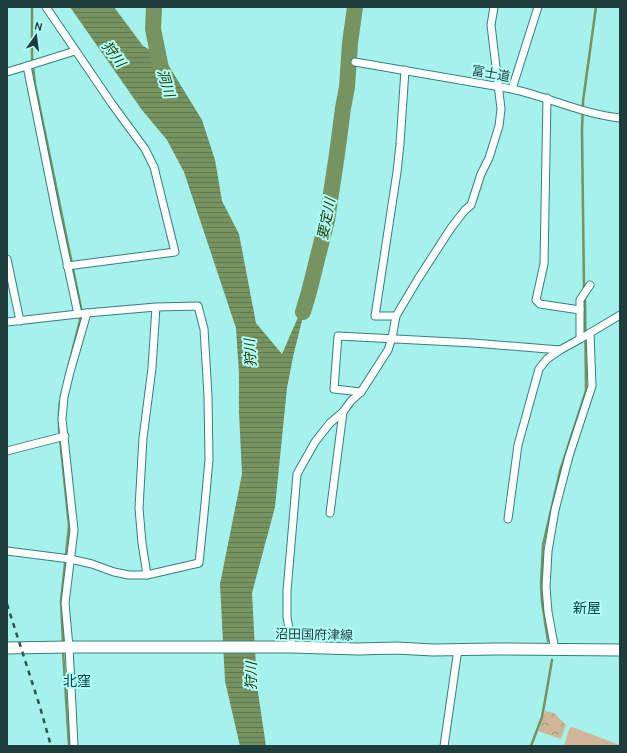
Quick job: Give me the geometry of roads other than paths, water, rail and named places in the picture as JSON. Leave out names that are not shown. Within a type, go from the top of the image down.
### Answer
[{"type":"main road","name":"沼田国府津線","points":[[7,648],[69,646],[292,647],[358,649],[396,648],[433,650],[620,650]]},
{"type":"street","points":[[46,7],[75,51],[145,150],[154,167],[175,252],[68,266]]},
{"type":"street","points":[[292,647],[287,617],[287,591],[293,506],[297,474],[315,442],[330,422],[343,412],[351,401],[361,392],[388,350],[396,316],[451,228],[465,210],[471,205],[499,126],[501,109],[491,25],[494,7]]},
{"type":"street","points":[[512,89],[538,7]]},
{"type":"street","points":[[7,72],[75,51]]},
{"type":"street","name":"富士道","points":[[355,62],[528,92],[587,112],[620,118]]},
{"type":"street","points":[[27,66],[78,314]]},
{"type":"street","points":[[396,316],[375,316],[397,172],[405,70]]},
{"type":"street","points":[[547,98],[544,264],[536,300],[540,304],[580,310]]},
{"type":"street","points":[[7,259],[20,321]]},
{"type":"street","points":[[580,339],[580,300],[590,285]]},
{"type":"street","points":[[7,322],[156,307],[198,306],[204,329],[208,396],[208,460],[199,563],[147,574],[129,575],[70,559],[7,551]]},
{"type":"street","points":[[147,574],[142,543],[139,508],[143,438],[152,368],[156,307]]},
{"type":"street","points":[[74,746],[69,646],[65,603],[74,530],[62,419],[64,397],[87,313]]},
{"type":"street","points":[[508,519],[518,445],[539,369],[547,359],[560,350],[620,314]]},
{"type":"street","points":[[555,650],[548,612],[546,587],[548,551],[555,510],[569,456],[592,386],[590,332]]},
{"type":"street","points":[[361,392],[334,389],[338,336],[473,343],[560,350]]},
{"type":"street","points":[[330,513],[343,412]]},
{"type":"street","points":[[7,451],[65,436]]},
{"type":"street","points":[[444,746],[458,649]]},
{"type":"water","name":"狩川","points":[[70,7],[114,7],[143,46],[164,58],[202,120],[215,160],[222,201],[239,234],[256,323],[282,354],[309,292],[287,388],[275,507],[252,593],[257,686],[266,746],[240,746],[225,681],[220,584],[242,474],[236,328],[184,172],[167,140],[142,110]]},
{"type":"waterway","points":[[32,7],[32,57],[35,84],[81,308],[80,320],[69,364]]},
{"type":"waterway","name":"洞川","points":[[154,7],[153,29],[164,76]]},
{"type":"waterway","name":"要定川","points":[[303,312],[327,220],[347,87],[350,43],[355,7]]},
{"type":"waterway","points":[[584,289],[583,101],[596,7]]},
{"type":"waterway","points":[[548,641],[542,602],[541,584],[543,545],[560,471],[586,391],[585,296]]},
{"type":"waterway","points":[[60,402],[59,429],[69,526],[61,601],[63,644]]},
{"type":"waterway","points":[[63,651],[69,746]]},
{"type":"waterway","points":[[531,746],[542,717],[552,660]]},
{"type":"railway","points":[[7,604],[51,746]]},
{"type":"district","name":"新屋","points":[[587,608]]},
{"type":"district","name":"北窪","points":[[77,681]]}]
